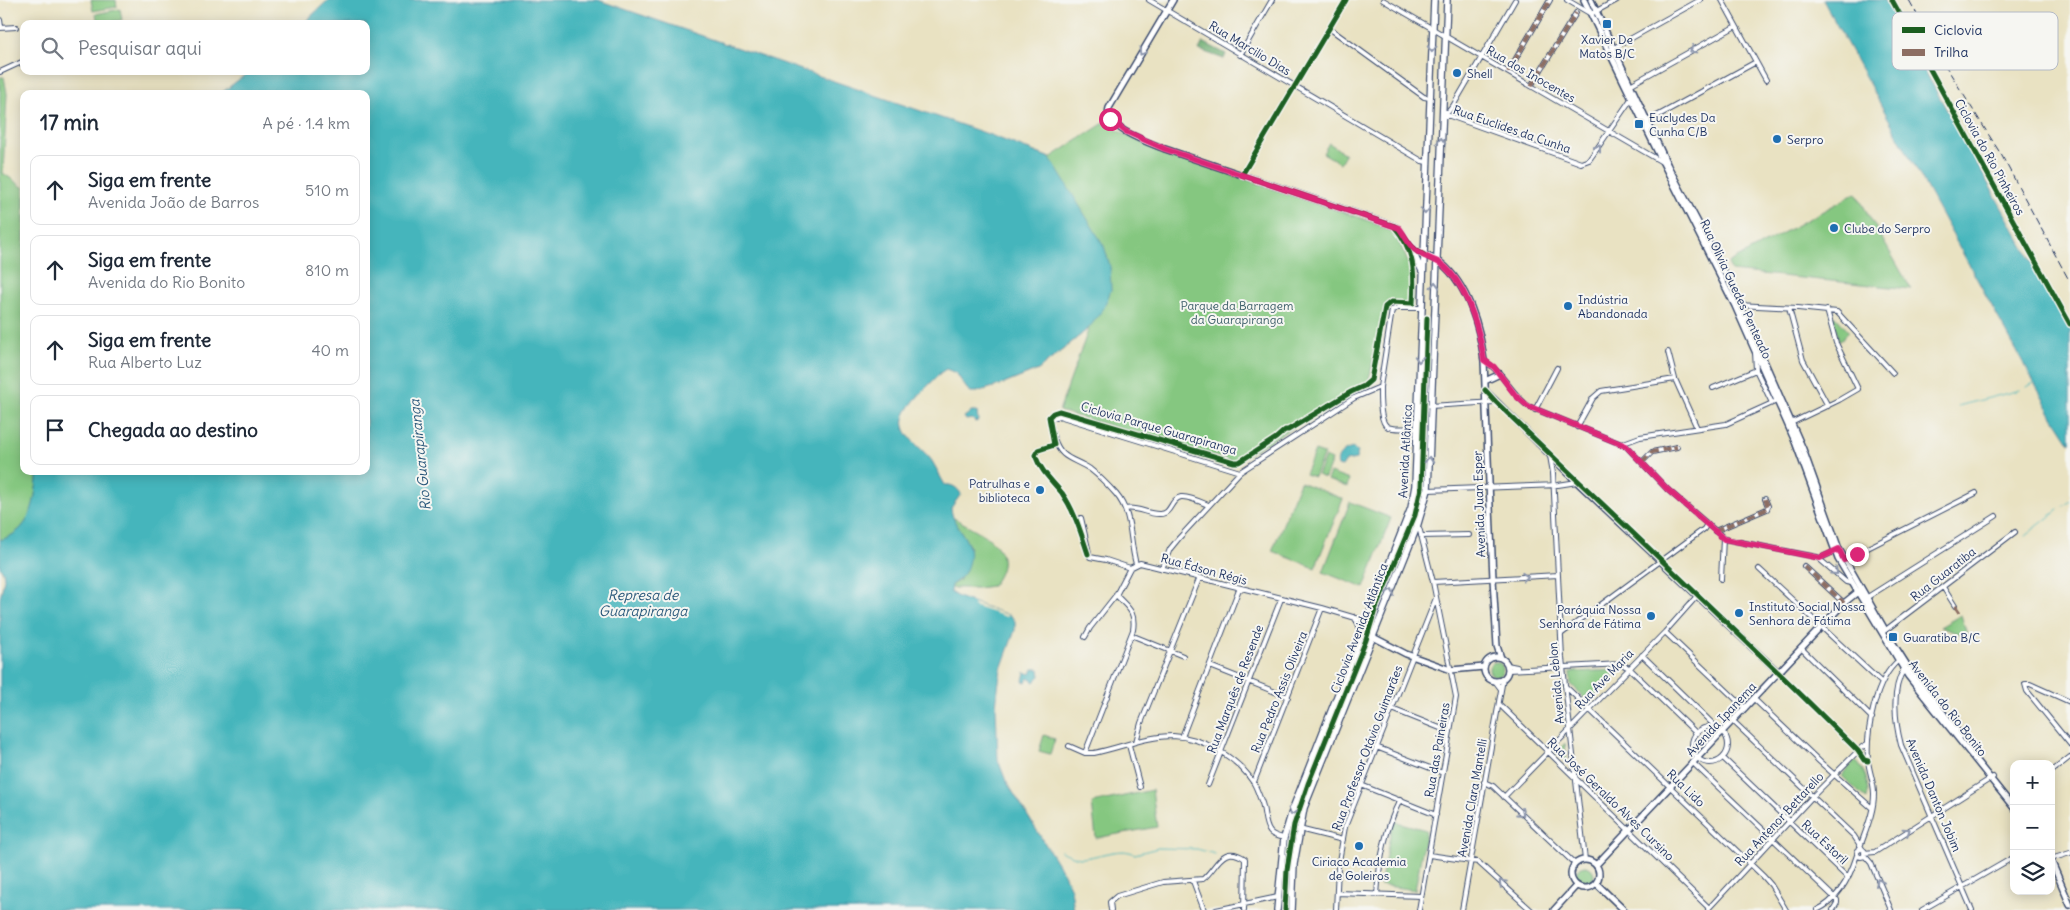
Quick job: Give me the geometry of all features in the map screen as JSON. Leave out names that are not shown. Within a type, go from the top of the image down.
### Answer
[{"type":"main road","name":"Avenida Atlântica","points":[[1278,910],[1284,838],[1297,797],[1411,508],[1415,486],[1434,0]]},
{"type":"main road","name":"Avenida Atlântica","points":[[1292,910],[1294,864],[1304,808],[1418,525],[1428,490],[1447,0]]},
{"type":"main road","points":[[1410,246],[1423,273]]},
{"type":"street","name":"Rua Marcilio Dias","points":[[1149,0],[1422,161],[1428,162]]},
{"type":"street","points":[[1173,0],[1110,108],[1108,115],[1112,122],[1142,140],[1394,226],[1402,232],[1410,246],[1424,256],[1436,259],[1450,272],[1464,292],[1482,343],[1484,360],[1494,367],[1516,396],[1535,410],[1630,449],[1668,490],[1723,538],[1820,558],[1846,582],[1852,583]]},
{"type":"street","points":[[1240,54],[1272,0]]},
{"type":"street","points":[[1242,175],[1346,0]]},
{"type":"street","name":"Rua dos Inocentes","points":[[1383,0],[1666,165]]},
{"type":"street","points":[[1442,114],[1451,110],[1515,0]]},
{"type":"street","points":[[1508,72],[1550,0]]},
{"type":"street","points":[[1567,0],[1593,13],[1617,0]]},
{"type":"street","name":"Rua Olívia Guedes Penteado","points":[[1584,0],[1593,13],[1630,85],[1645,122],[1680,194],[1737,305],[1777,401]]},
{"type":"street","name":"Rua Olívia Guedes Penteado","points":[[1591,0],[1593,13]]},
{"type":"street","points":[[1611,50],[1700,0]]},
{"type":"street","points":[[1722,0],[1766,80]]},
{"type":"street","points":[[1531,86],[1576,13]]},
{"type":"street","points":[[0,20],[0,28],[16,27]]},
{"type":"street","points":[[1630,85],[1736,26]]},
{"type":"street","points":[[1329,28],[1424,97],[1430,98]]},
{"type":"street","name":"Rua Olívia Guedes Penteado","points":[[1611,50],[1631,99],[1645,122]]},
{"type":"street","points":[[1645,122],[1756,62]]},
{"type":"street","points":[[0,72],[20,64]]},
{"type":"street","name":"Rua Euclides da Cunha","points":[[1442,114],[1581,163],[1589,160],[1631,99]]},
{"type":"street","points":[[1737,305],[1837,312],[1893,373]]},
{"type":"street","name":"Rua Olívia Guedes Penteado","points":[[1737,305],[1777,401],[1790,424],[1804,457],[1837,551],[1852,583],[1859,590]]},
{"type":"street","points":[[1417,428],[1389,427],[1385,424],[1382,417],[1380,387],[1392,310],[1398,308],[1422,308]]},
{"type":"street","points":[[1789,308],[1803,360],[1828,406]]},
{"type":"street","points":[[1790,424],[1858,389],[1836,343],[1827,310]]},
{"type":"street","points":[[1621,444],[1640,437],[1729,423],[1777,401],[1756,370],[1755,350]]},
{"type":"street","points":[[1668,352],[1675,379],[1697,428]]},
{"type":"street","name":"Avenida Juan Esper","points":[[1484,360],[1493,579],[1497,646],[1501,658]]},
{"type":"street","points":[[1535,410],[1557,368]]},
{"type":"street","points":[[1713,388],[1756,370]]},
{"type":"street","points":[[1485,381],[1500,374]]},
{"type":"street","points":[[1577,427],[1593,398],[1601,391],[1675,379]]},
{"type":"street","points":[[1162,569],[1173,545],[1240,472],[1345,404],[1380,387]]},
{"type":"street","points":[[1485,390],[1577,482],[1778,672],[1864,760],[1868,761]]},
{"type":"street","points":[[1430,406],[1495,402]]},
{"type":"street","points":[[1085,637],[1116,595],[1130,568],[1136,564],[1129,523],[1117,495],[1096,474],[1083,465],[1067,458],[1058,450],[1051,419],[1059,416],[1240,472]]},
{"type":"street","points":[[1642,462],[1652,452],[1677,447]]},
{"type":"street","name":"Avenida Leblon","points":[[1550,454],[1554,485],[1563,666],[1584,860]]},
{"type":"street","name":"Avenida Leblon","points":[[1553,473],[1558,462]]},
{"type":"street","points":[[1428,490],[1554,485],[1577,482]]},
{"type":"street","points":[[1844,560],[1976,492]]},
{"type":"street","points":[[1124,509],[1133,508],[1162,514],[1168,512],[1176,499],[1182,497],[1208,505]]},
{"type":"street","points":[[1715,531],[1767,509],[1768,506],[1765,499]]},
{"type":"street","name":"Rua das Paineiras","points":[[1411,508],[1414,520],[1418,525],[1433,582],[1456,697],[1418,910]]},
{"type":"street","points":[[1866,598],[1996,516]]},
{"type":"street","points":[[1081,518],[1088,554],[1091,558],[1106,560],[1130,568]]},
{"type":"street","points":[[1561,634],[1700,532],[1708,524]]},
{"type":"street","name":"Rua Guaratiba","points":[[1884,632],[2015,532]]},
{"type":"street","points":[[1421,536],[1469,535]]},
{"type":"street","points":[[1722,579],[1723,538]]},
{"type":"street","points":[[1820,558],[1837,551]]},
{"type":"street","name":"Rua Olívia Guedes Penteado","points":[[1837,551],[1844,560],[1859,590]]},
{"type":"street","name":"Rua Édson Régis","points":[[1136,564],[1143,563],[1240,589],[1354,616],[1366,621]]},
{"type":"street","points":[[1804,566],[1844,603]]},
{"type":"street","points":[[1759,569],[1882,683]]},
{"type":"street","points":[[1433,582],[1558,575]]},
{"type":"street","points":[[1136,742],[1141,723],[1199,578]]},
{"type":"street","points":[[1943,587],[1955,606]]},
{"type":"street","points":[[1182,737],[1240,589]]},
{"type":"street","name":"Avenida do Rio Bonito","points":[[1859,590],[1866,598],[1899,660],[1906,668]]},
{"type":"street","name":"Avenida do Rio Bonito","points":[[1859,590],[1910,675],[2010,801]]},
{"type":"street","name":"Avenida Ipanema","points":[[1596,865],[1696,761],[1720,730],[1733,722],[1778,672],[1844,603],[1859,590]]},
{"type":"street","points":[[1085,753],[1131,635],[1134,617],[1130,608],[1116,595]]},
{"type":"street","name":"Rua Ave Maria","points":[[1504,797],[1665,632],[1697,596]]},
{"type":"street","name":"Rua Professor Otávio Guimarães","points":[[1336,910],[1338,867],[1343,840],[1353,806],[1436,597]]},
{"type":"street","name":"Rua Marquês de Resende","points":[[1208,785],[1281,599]]},
{"type":"street","name":"Rua Pedro Assis Oliveira","points":[[1254,782],[1322,608]]},
{"type":"street","points":[[1354,616],[1361,634]]},
{"type":"street","points":[[1366,621],[1373,637],[1412,656],[1451,670],[1484,669]]},
{"type":"street","points":[[1665,632],[1745,708]]},
{"type":"street","points":[[1131,635],[1183,656]]},
{"type":"street","name":"Avenida Juan Esper","points":[[1493,658],[1497,646]]},
{"type":"street","points":[[1801,648],[1872,718]]},
{"type":"street","points":[[1642,655],[1720,730],[1728,745],[1723,758],[1710,763],[1696,761]]},
{"type":"street","points":[[1501,690],[1494,681],[1489,679],[1484,669],[1487,662],[1493,658],[1501,658],[1508,668]]},
{"type":"street","points":[[1817,910],[1835,898],[1861,853],[1861,844],[1872,808],[1874,781],[1868,761],[1868,744],[1872,718],[1882,683],[1890,669],[1899,660]]},
{"type":"street","points":[[1508,668],[1619,663],[1629,668],[1696,733]]},
{"type":"street","points":[[1210,666],[1288,697]]},
{"type":"street","points":[[1494,681],[1503,679],[1508,668]]},
{"type":"street","name":"Avenida Danton Jobim","points":[[1906,668],[1898,683],[1896,700],[1899,736],[1972,910]]},
{"type":"street","points":[[1898,683],[1910,675]]},
{"type":"street","name":"Avenida Clara Mantelli","points":[[1462,910],[1503,679]]},
{"type":"street","points":[[2070,702],[2030,684],[2025,684],[2027,691],[2070,744]]},
{"type":"street","name":"Rua Lido","points":[[1565,686],[1751,864],[1771,885],[1786,910]]},
{"type":"street","points":[[1754,699],[1834,775],[1872,808]]},
{"type":"street","name":"Rua José Geraldo Alves Cursino","points":[[1499,704],[1708,909]]},
{"type":"street","points":[[1392,709],[1450,732]]},
{"type":"street","points":[[1733,722],[1861,844]]},
{"type":"street","points":[[1720,730],[1708,727],[1696,733],[1691,746],[1696,761],[1774,840],[1835,898],[1838,903],[1833,910]]},
{"type":"street","points":[[1069,746],[1085,753],[1110,750],[1136,742],[1168,736],[1182,737],[1222,751],[1245,771],[1254,782],[1268,829],[1274,835],[1284,838]]},
{"type":"street","name":"Rua Antenor Bettarello","points":[[1708,909],[1812,797],[1868,744]]},
{"type":"street","points":[[1129,745],[1140,787]]},
{"type":"street","points":[[1376,747],[1443,773]]},
{"type":"street","points":[[2055,769],[2070,757]]},
{"type":"street","name":"Rua Estoril","points":[[1723,758],[1848,878]]},
{"type":"street","points":[[1861,853],[1875,852],[1992,778]]},
{"type":"street","points":[[1484,782],[1493,786],[1575,864]]},
{"type":"street","points":[[1362,785],[1436,815]]},
{"type":"street","points":[[1377,895],[1382,850],[1400,800]]},
{"type":"street","points":[[1299,829],[1343,840]]},
{"type":"street","points":[[1861,853],[1871,863],[1891,910]]},
{"type":"street","points":[[2055,856],[2070,853]]},
{"type":"street","points":[[1111,910],[1110,902],[1117,896],[1164,882],[1193,881],[1206,876],[1225,854],[1241,856],[1245,859],[1244,910]]},
{"type":"street","points":[[1429,855],[1471,860],[1484,866],[1531,910]]},
{"type":"street","points":[[1922,910],[2010,858]]},
{"type":"street","points":[[1584,860],[1596,865],[1600,871],[1600,878],[1597,884],[1583,889],[1576,886],[1571,879],[1571,871],[1575,864],[1584,860]]},
{"type":"street","points":[[2055,864],[2070,896]]},
{"type":"street","points":[[2055,865],[2070,904]]},
{"type":"street","points":[[1193,881],[1204,910]]},
{"type":"street","points":[[1597,884],[1624,910]]},
{"type":"street","points":[[1554,910],[1576,886]]},
{"type":"street","points":[[1337,893],[1421,896]]},
{"type":"street","points":[[1216,910],[1278,897]]},
{"type":"green space","points":[[91,0],[116,0],[117,7],[93,11]]},
{"type":"green space","points":[[120,9],[122,20],[97,20],[96,14]]},
{"type":"green space","points":[[1203,42],[1226,54],[1224,59],[1199,50]]},
{"type":"green space","points":[[0,77],[4,77],[7,94],[3,173],[20,185],[20,475],[37,475],[33,503],[26,522],[11,536],[0,540]]},
{"type":"green space","name":"Parque da Barragem da Guarapiranga","points":[[1104,123],[1140,142],[1172,154],[1393,229],[1415,277],[1413,303],[1387,304],[1368,383],[1234,462],[1059,411],[1089,328],[1038,370],[977,392],[983,387],[1027,149],[1050,158]]},
{"type":"green space","points":[[1329,143],[1345,154],[1340,163],[1323,153]]},
{"type":"green space","name":"Clube do Serpro","points":[[1856,193],[1911,289],[1731,271],[1728,263]]},
{"type":"green space","points":[[1833,316],[1849,332],[1839,341]]},
{"type":"green space","points":[[1315,451],[1324,454],[1314,477],[1305,474]]},
{"type":"green space","points":[[1325,457],[1332,460],[1325,478],[1317,475]]},
{"type":"green space","points":[[1330,473],[1349,480],[1347,487],[1327,480]]},
{"type":"green space","points":[[1300,482],[1343,499],[1315,568],[1272,551]]},
{"type":"green space","points":[[1350,502],[1391,518],[1364,588],[1323,572]]},
{"type":"green space","points":[[952,517],[985,536],[1000,551],[1002,561],[1000,572],[992,586],[950,588],[951,585],[960,580],[970,547]]},
{"type":"green space","points":[[1961,615],[1968,637],[1940,627]]},
{"type":"green space","points":[[1493,662],[1499,662],[1503,669],[1499,676],[1493,676],[1489,672],[1489,666]]},
{"type":"green space","points":[[1619,670],[1588,702],[1571,684],[1570,672]]},
{"type":"green space","points":[[1044,735],[1055,739],[1050,754],[1039,751]]},
{"type":"green space","points":[[1565,743],[1567,763],[1556,752]]},
{"type":"green space","points":[[1855,760],[1866,778],[1868,788],[1866,799],[1842,776]]},
{"type":"green space","points":[[1152,790],[1157,827],[1096,838],[1092,803]]},
{"type":"green space","points":[[1393,821],[1426,830],[1415,890],[1380,885]]},
{"type":"green space","points":[[1585,866],[1591,869],[1594,875],[1591,881],[1585,884],[1579,881],[1576,875],[1579,869]]},
{"type":"water","name":"Represa de Guarapiranga","points":[[328,0],[598,0],[985,133],[1050,158],[1104,246],[1110,266],[1111,290],[1104,308],[1089,328],[1038,370],[1006,383],[971,392],[956,373],[946,369],[940,373],[910,406],[904,419],[904,426],[906,432],[932,461],[945,485],[954,487],[961,494],[951,508],[956,523],[967,541],[970,555],[964,574],[951,585],[950,592],[958,597],[1011,616],[1015,621],[1015,630],[1001,669],[998,688],[996,707],[998,760],[1006,781],[1064,874],[1071,889],[1074,910],[0,910],[0,599],[4,579],[0,567],[0,540],[11,536],[26,522],[33,503],[37,475],[370,475],[370,90],[225,90],[245,75],[370,75],[370,20],[307,20]]},
{"type":"water","points":[[1823,0],[1885,0],[1892,12],[1892,70],[1924,70],[2070,329],[2070,443],[2052,415]]},
{"type":"water","points":[[971,412],[977,412],[978,421],[966,420],[964,417]]},
{"type":"water","points":[[1353,448],[1358,452],[1356,459],[1346,461],[1342,467],[1338,466],[1339,456],[1346,450]]},
{"type":"water","points":[[1033,669],[1039,669],[1040,676],[1034,682],[1028,678],[1026,682],[1023,681],[1025,672],[1031,674]]},
{"type":"pier","points":[[974,603],[1008,615],[1007,617],[973,606]]},
{"type":"waterway","points":[[2027,387],[2035,382]]},
{"type":"waterway","points":[[1958,406],[2020,390]]},
{"type":"waterway","points":[[2064,506],[2070,501]]},
{"type":"waterway","points":[[2026,535],[2058,510]]},
{"type":"waterway","points":[[1061,851],[1080,858],[1122,851],[1135,854],[1158,848],[1197,849],[1215,854]]},
{"type":"railway","points":[[1909,0],[1916,12]]},
{"type":"railway","points":[[1948,70],[2002,156],[2070,282]]},
{"type":"marked path","points":[[1508,72],[1550,0]]},
{"type":"marked path","points":[[1531,86],[1576,13]]},
{"type":"marked path","points":[[1642,462],[1652,452],[1677,447]]},
{"type":"marked path","points":[[1715,531],[1767,509],[1768,506],[1765,499]]},
{"type":"marked path","points":[[1804,566],[1844,603]]},
{"type":"marked path","points":[[1955,606],[1961,615]]},
{"type":"cycle path","points":[[1346,0],[1242,175],[1394,226],[1399,229],[1418,252],[1424,255]]},
{"type":"cycle path","name":"Ciclovia do Rio Pinheiros","points":[[1892,0],[1899,12]]},
{"type":"cycle path","name":"Ciclovia do Rio Pinheiros","points":[[1930,70],[2070,324]]},
{"type":"cycle path","name":"Ciclovia Parque Guarapiranga","points":[[1088,554],[1071,508],[1062,493],[1043,470],[1035,455],[1038,450],[1054,445],[1049,417],[1059,411],[1239,462],[1285,430],[1364,386],[1371,380],[1385,307],[1391,302],[1413,303],[1414,281],[1410,253],[1394,226]]},
{"type":"cycle path","name":"Ciclovia Avenida Atlântica","points":[[1285,910],[1287,870],[1294,825],[1308,784],[1366,640],[1375,610],[1415,515],[1421,488],[1427,318]]},
{"type":"cycle path","points":[[1485,390],[1723,619],[1858,751],[1864,760],[1868,761]]},
{"type":"place","name":"Xavier De Matos B/C","points":[[1607,24]]},
{"type":"place","name":"Shell","points":[[1457,73]]},
{"type":"place","name":"Euclydes Da Cunha C/B","points":[[1639,124]]},
{"type":"place","name":"Serpro","points":[[1777,139]]},
{"type":"place","name":"Clube do Serpro","points":[[1834,228]]},
{"type":"place","name":"Indústria Abandonada","points":[[1568,306]]},
{"type":"place","name":"Patrulhas e biblioteca","points":[[1040,490]]},
{"type":"place","name":"Instituto Social Nossa Senhora de Fátima","points":[[1739,613]]},
{"type":"place","name":"Paróquia Nossa Senhora de Fátima","points":[[1651,616]]},
{"type":"place","name":"Guaratiba B/C","points":[[1893,637]]},
{"type":"place","name":"Ciriaco Academia de Goleiros","points":[[1359,846]]},
{"type":"route","points":[[1110,119],[1125,131],[1165,149],[1399,228],[1410,246],[1418,253],[1436,259],[1458,282],[1464,292],[1478,329],[1484,360],[1494,367],[1516,396],[1535,410],[1626,446],[1668,490],[1724,539],[1808,554],[1820,558],[1839,549],[1844,560],[1857,554]]},
{"type":"water label","name":"Rio Guarapiranga","points":[[420,455]]}]
